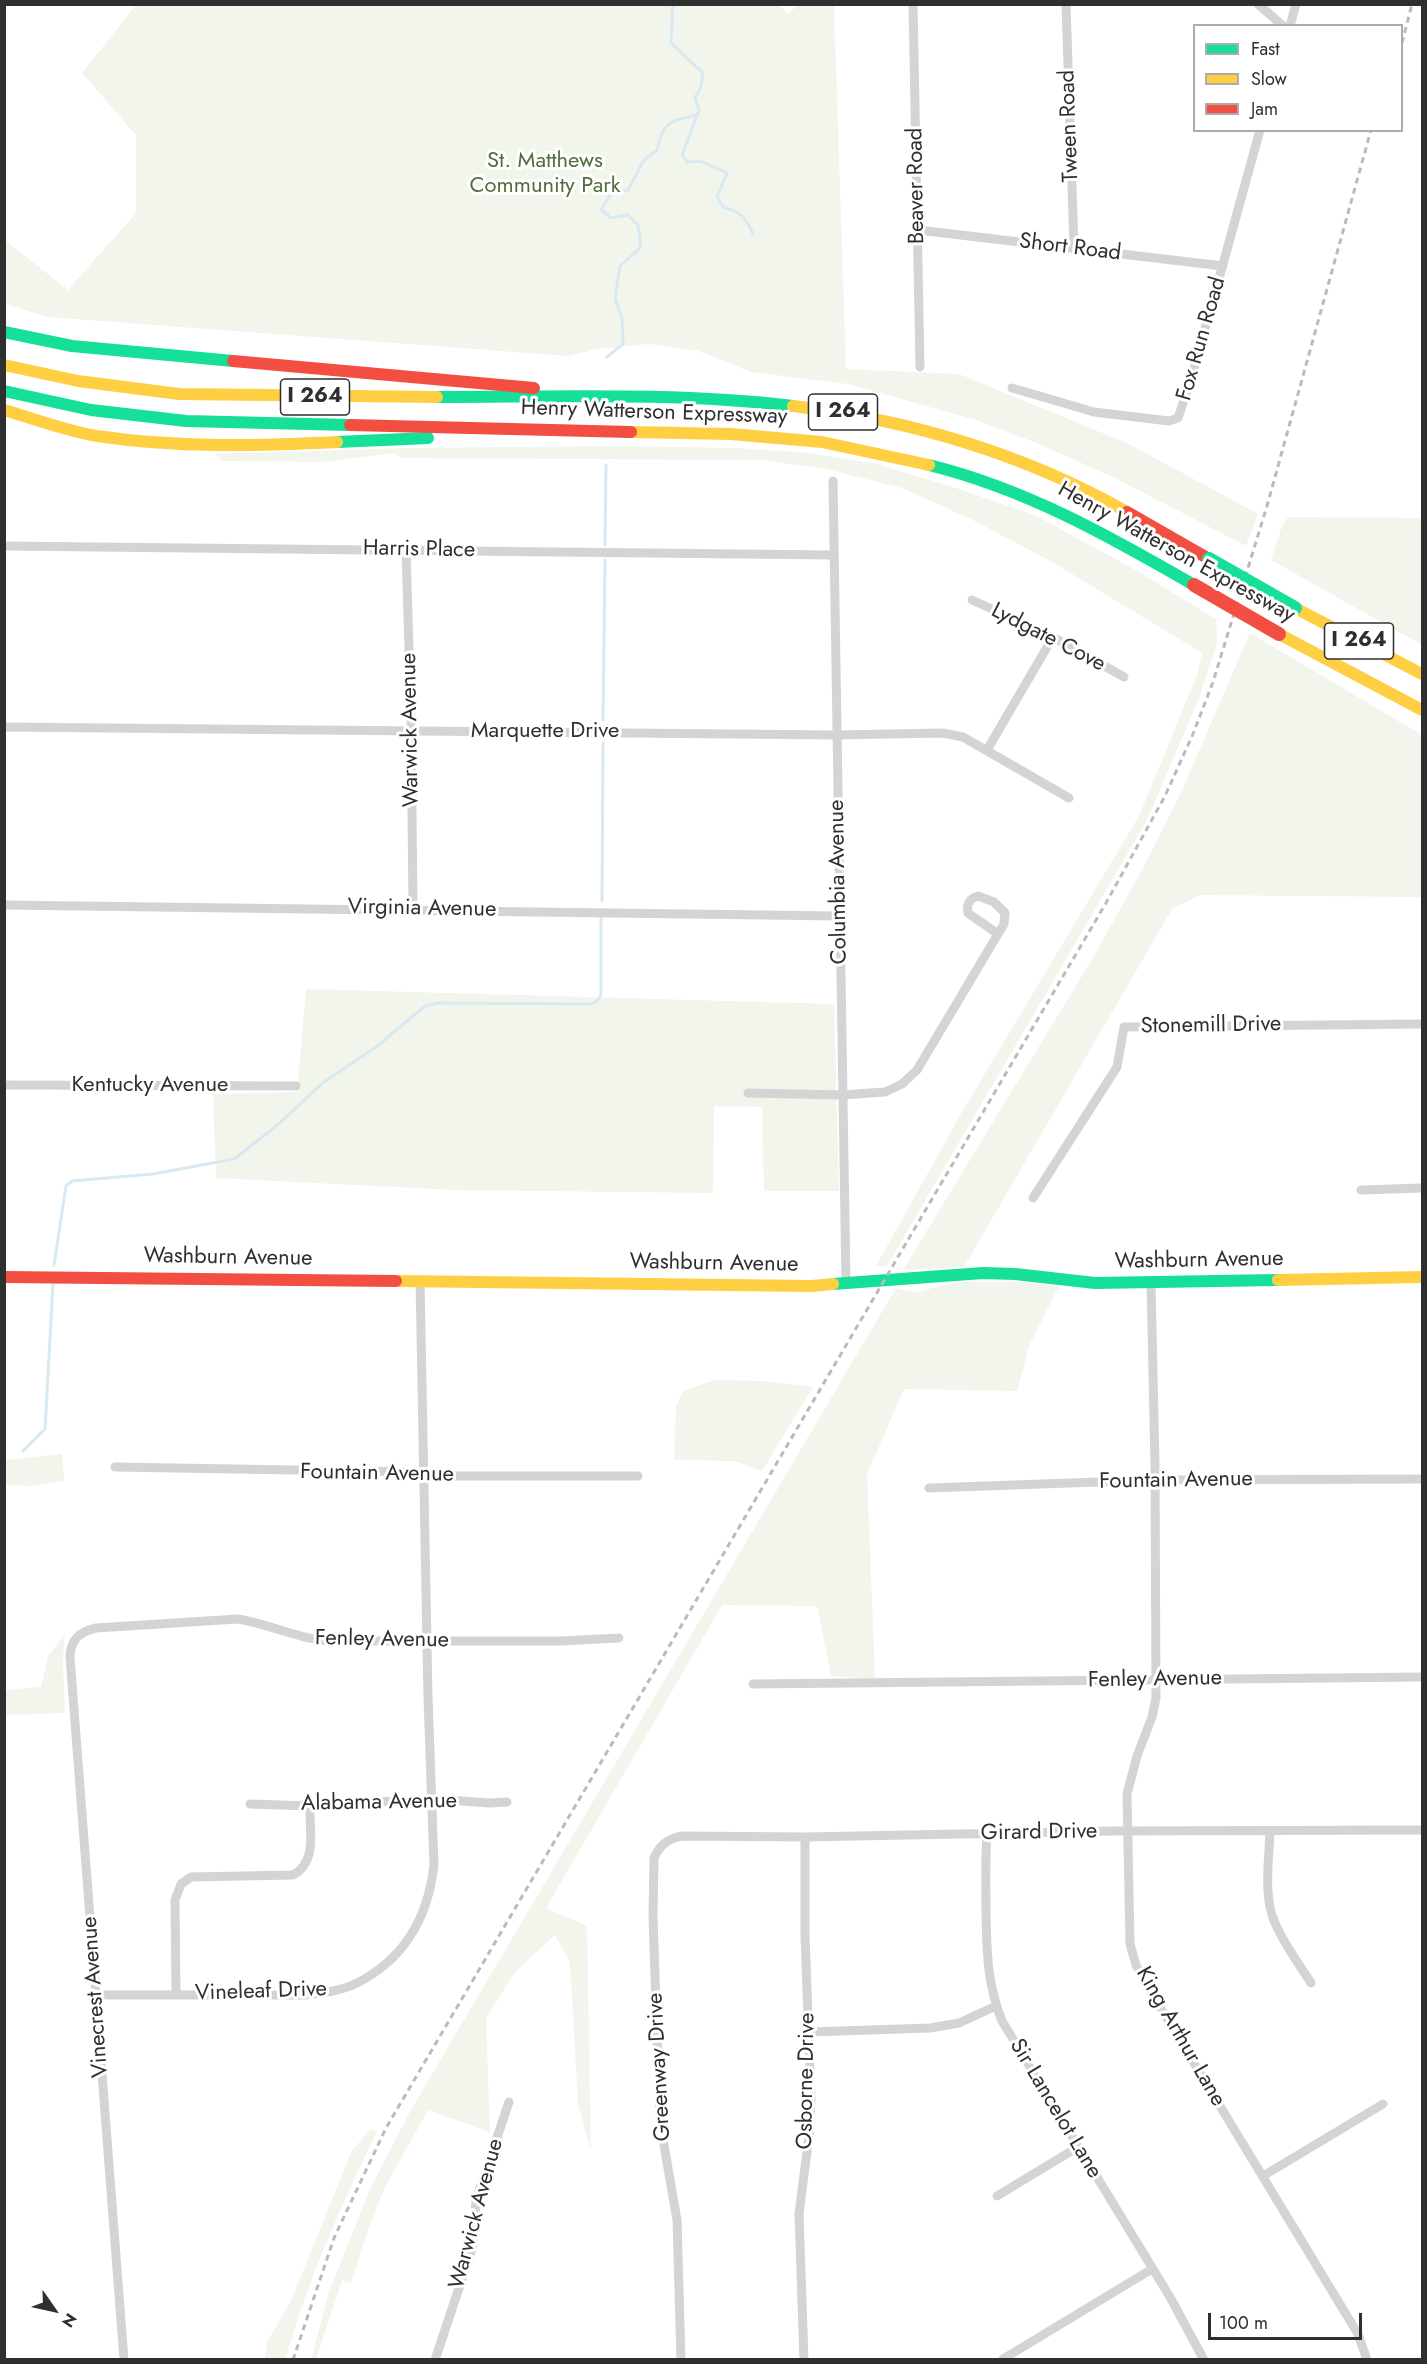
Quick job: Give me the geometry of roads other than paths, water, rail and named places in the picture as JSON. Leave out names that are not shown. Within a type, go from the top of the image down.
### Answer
[{"type":"main road","points":[[4,332],[72,346],[118,351],[627,397]]},
{"type":"main road","name":"Henry Watterson Expressway","points":[[4,365],[82,383],[137,391],[204,396],[627,397],[782,404],[868,416],[988,448],[1072,484],[1110,502],[1294,608],[1422,674]]},
{"type":"main road","name":"Henry Watterson Expressway","points":[[4,391],[90,410],[186,421],[731,434],[792,438],[917,461],[965,474],[1040,502],[1096,529],[1278,634],[1422,710]]},
{"type":"main road","points":[[4,410],[94,435],[201,444],[606,432]]},
{"type":"main road","points":[[1363,643],[1422,669]]},
{"type":"main road","points":[[1350,672],[1422,718]]},
{"type":"main road","name":"Washburn Avenue","points":[[4,1277],[801,1286],[983,1273],[1015,1274],[1095,1283],[1422,1278]]},
{"type":"street","name":"Beaver Road","points":[[913,4],[920,367]]},
{"type":"street","name":"Tween Road","points":[[1066,4],[1074,248]]},
{"type":"street","points":[[1258,4],[1281,24]]},
{"type":"street","points":[[1291,24],[1296,4]]},
{"type":"street","name":"Fox Run Road","points":[[1012,388],[1094,412],[1147,419],[1176,420],[1180,416],[1259,132]]},
{"type":"street","name":"Short Road","points":[[918,230],[1223,266]]},
{"type":"street","name":"Columbia Avenue","points":[[833,481],[846,1283]]},
{"type":"street","name":"Harris Place","points":[[4,546],[833,555]]},
{"type":"street","name":"Warwick Avenue","points":[[406,550],[413,909]]},
{"type":"street","name":"Lydgate Cove","points":[[972,600],[1053,637],[1124,677]]},
{"type":"street","points":[[987,750],[1053,637]]},
{"type":"street","name":"Marquette Drive","points":[[4,727],[836,735],[944,733],[963,737],[1069,798]]},
{"type":"street","points":[[748,1093],[842,1095],[885,1092],[908,1080],[930,1050],[998,934],[1006,918],[1002,909],[985,898],[978,896],[971,899],[967,905],[968,913],[998,934]]},
{"type":"street","name":"Virginia Avenue","points":[[4,905],[839,916]]},
{"type":"street","name":"Stonemill Drive","points":[[1033,1198],[1117,1067],[1124,1027],[1422,1024]]},
{"type":"street","name":"Kentucky Avenue","points":[[4,1085],[296,1086]]},
{"type":"street","points":[[1361,1190],[1422,1188]]},
{"type":"street","points":[[420,1280],[432,1801]]},
{"type":"street","name":"King Arthur Lane","points":[[1150,1282],[1156,1698],[1152,1717],[1126,1794],[1130,1944],[1136,1965],[1183,2047],[1358,2334],[1367,2360]]},
{"type":"street","name":"Fountain Avenue","points":[[115,1467],[424,1473],[435,1476],[638,1476]]},
{"type":"street","name":"Fountain Avenue","points":[[929,1488],[1154,1480],[1422,1479]]},
{"type":"street","name":"Fenley Avenue","points":[[77,1636],[84,1631],[96,1628],[238,1619],[318,1640],[561,1641],[619,1638]]},
{"type":"street","name":"Vinecrest Avenue","points":[[77,1636],[71,1648],[70,1657],[124,2360]]},
{"type":"street","name":"Fenley Avenue","points":[[753,1684],[1422,1677]]},
{"type":"street","name":"Vineleaf Drive","points":[[96,1995],[314,1994],[354,1984],[384,1965],[407,1942],[423,1914],[431,1890],[434,1865],[432,1801]]},
{"type":"street","name":"Alabama Avenue","points":[[250,1804],[310,1806],[326,1803],[507,1802]]},
{"type":"street","points":[[176,1995],[175,1899],[181,1884],[191,1877],[293,1875],[299,1872],[305,1866],[310,1852],[310,1806]]},
{"type":"street","name":"Girard Drive","points":[[659,1848],[674,1838],[683,1836],[805,1837],[1127,1831],[1422,1830]]},
{"type":"street","points":[[1270,1832],[1268,1871],[1271,1910],[1275,1923],[1311,1983]]},
{"type":"street","name":"Sir Lancelot Lane","points":[[987,1834],[985,1858],[987,1959],[990,1988],[996,2006],[1002,2020],[1193,2336],[1204,2360]]},
{"type":"street","name":"Osborne Drive","points":[[804,2360],[799,2214],[810,2136],[805,1837]]},
{"type":"street","name":"Greenway Drive","points":[[659,1848],[654,1858],[653,1917],[660,2122],[677,2220],[681,2360]]},
{"type":"street","points":[[809,2032],[930,2028],[959,2023],[996,2006]]},
{"type":"street","name":"Warwick Avenue","points":[[435,2360],[473,2246],[476,2200],[508,2102]]},
{"type":"street","points":[[1263,2176],[1383,2104]]},
{"type":"street","points":[[997,2196],[1078,2147]]},
{"type":"street","points":[[1003,2360],[1152,2269]]},
{"type":"waterway","points":[[673,4],[671,43],[703,73],[701,87],[695,98],[699,110],[682,155],[687,162],[700,161],[727,173],[717,197],[723,207],[742,216],[753,234]]},
{"type":"waterway","points":[[607,357],[623,344],[622,318],[615,299],[620,266],[641,247],[638,225],[628,215],[611,218],[601,210],[612,192],[628,190],[644,160],[657,150],[662,133],[669,124],[698,115]]},
{"type":"waterway","points":[[605,545],[606,465]]},
{"type":"waterway","points":[[603,720],[605,560]]},
{"type":"waterway","points":[[602,901],[603,743]]},
{"type":"waterway","points":[[54,1265],[66,1186],[72,1181],[153,1174],[234,1159],[274,1128],[324,1082],[376,1047],[425,1006],[438,1003],[591,1004],[597,1001],[601,995],[601,918]]},
{"type":"waterway","points":[[23,1451],[45,1429],[53,1284]]},
{"type":"railway","points":[[1403,39],[1412,4]]},
{"type":"railway","points":[[293,2360],[334,2238],[386,2128],[1106,903],[1165,796],[1213,682],[1267,506],[1370,132]]},
{"type":"park label","name":"St. Matthews Community Park","points":[[545,174]]}]
